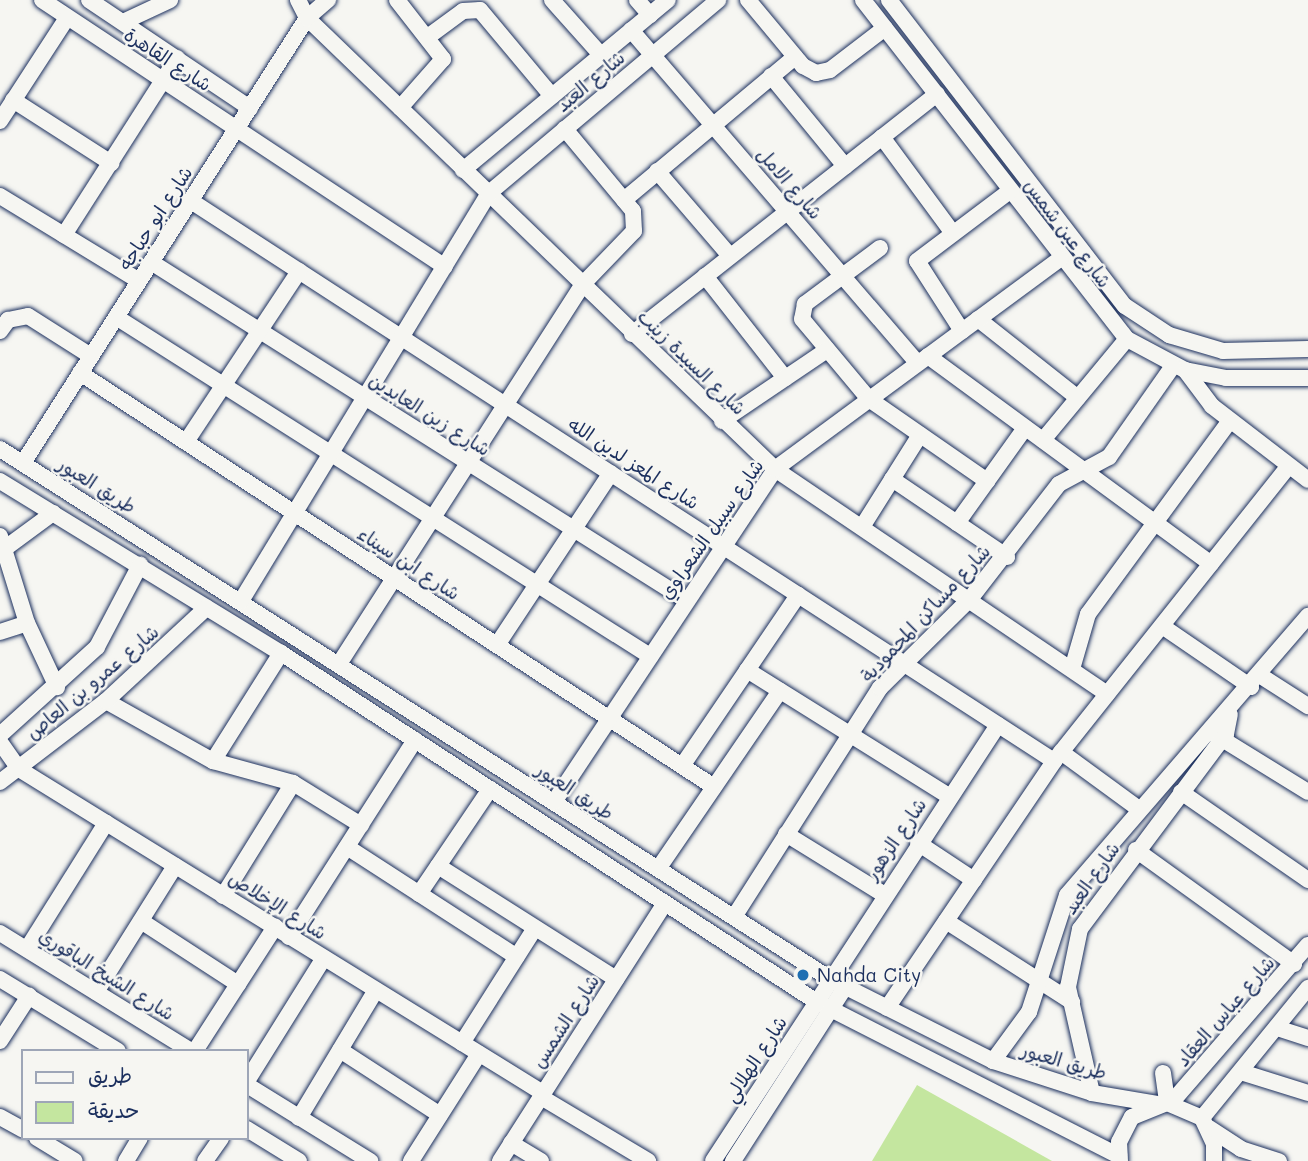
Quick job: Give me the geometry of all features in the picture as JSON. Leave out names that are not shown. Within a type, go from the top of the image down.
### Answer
[{"type":"street","name":"شارع القاهرة","points":[[42,0],[445,267]]},
{"type":"street","name":"شارع القاهرة","points":[[89,0],[250,107]]},
{"type":"street","points":[[123,22],[170,0]]},
{"type":"street","name":"شارع السيدة زينب","points":[[298,0],[307,18],[722,421],[775,469],[1107,694]]},
{"type":"street","name":"شارع ابو حباجه","points":[[23,463],[307,18],[328,0]]},
{"type":"street","points":[[397,0],[429,36],[443,64],[400,108]]},
{"type":"street","points":[[552,0],[601,55]]},
{"type":"street","points":[[637,0],[650,15]]},
{"type":"street","name":"شارع العبد","points":[[463,170],[668,0]]},
{"type":"street","name":"شارع العبد","points":[[241,601],[488,194],[718,0]]},
{"type":"street","points":[[748,0],[809,71],[823,73],[885,27]]},
{"type":"street","name":"شارع عين شمس","points":[[863,0],[1060,259],[1127,340],[1179,368],[1226,378],[1308,378]]},
{"type":"street","name":"شارع عين شمس","points":[[890,0],[1125,306],[1169,335],[1223,351],[1308,349]]},
{"type":"street","points":[[429,36],[463,11],[480,10],[552,96]]},
{"type":"street","points":[[0,121],[67,18]]},
{"type":"street","name":"شارع الامل","points":[[631,30],[842,276],[923,359],[1090,471],[1211,564]]},
{"type":"street","points":[[624,200],[795,57]]},
{"type":"street","points":[[64,235],[177,58]]},
{"type":"street","points":[[771,76],[845,166]]},
{"type":"street","points":[[632,334],[937,94]]},
{"type":"street","points":[[13,100],[111,163]]},
{"type":"street","points":[[339,664],[582,285],[634,231],[635,217],[624,200],[565,129]]},
{"type":"street","points":[[882,137],[953,232]]},
{"type":"street","points":[[657,171],[730,256]]},
{"type":"street","points":[[962,331],[917,267],[923,252],[1010,191]]},
{"type":"street","points":[[0,196],[139,281]]},
{"type":"street","name":"شارع المعز لدين الله","points":[[191,201],[998,725],[1057,757],[1139,809]]},
{"type":"street","points":[[880,247],[802,309],[804,324],[869,399],[987,481]]},
{"type":"street","name":"شارع سبيل الشعراوي","points":[[554,802],[775,469],[1060,259]]},
{"type":"street","name":"شارع زين العابدين","points":[[151,262],[686,600]]},
{"type":"street","points":[[186,442],[299,271]]},
{"type":"street","points":[[705,276],[785,378]]},
{"type":"street","points":[[1,329],[27,316],[91,356]]},
{"type":"street","points":[[116,317],[650,656]]},
{"type":"street","points":[[978,319],[1078,398]]},
{"type":"street","points":[[1042,440],[1127,340]]},
{"type":"street","points":[[722,421],[827,350]]},
{"type":"street","points":[[1179,368],[1230,421],[1308,480]]},
{"type":"street","name":"شارع مساكن المحمودية","points":[[734,918],[849,734],[904,662],[970,599],[1007,557],[1059,484],[1090,471],[1109,457],[1179,368]]},
{"type":"street","name":"شارع ابن سيناء","points":[[80,373],[714,787]]},
{"type":"street","points":[[1072,669],[1079,631],[1230,421]]},
{"type":"street","points":[[957,523],[1025,428]]},
{"type":"street","points":[[862,527],[920,435]]},
{"type":"street","name":"طريق العبور","points":[[0,449],[839,983],[992,1061],[1092,1093],[1165,1103],[1205,1123]]},
{"type":"street","points":[[887,1008],[1057,757],[1289,466]]},
{"type":"street","points":[[497,645],[611,473]]},
{"type":"street","points":[[892,479],[1007,557]]},
{"type":"street","points":[[0,481],[281,653],[824,1006],[1119,1158]]},
{"type":"street","points":[[53,513],[2,546],[27,623],[57,687]]},
{"type":"street","name":"شارع عمرو بن العاص","points":[[0,735],[57,687],[103,638],[140,565]]},
{"type":"street","points":[[682,766],[798,595]]},
{"type":"street","name":"شارع عمرو بن العاص","points":[[0,782],[106,701],[206,608]]},
{"type":"street","name":"شارع العبد","points":[[992,1061],[1029,1012],[1041,984],[1053,926],[1068,895],[1207,728],[1230,714],[1306,622]]},
{"type":"street","points":[[0,632],[27,623]]},
{"type":"street","points":[[1162,626],[1256,681],[1308,706]]},
{"type":"street","points":[[213,761],[281,653]]},
{"type":"street","points":[[747,670],[949,796]]},
{"type":"street","points":[[658,869],[780,691]]},
{"type":"street","points":[[106,701],[213,761],[293,783],[361,825]]},
{"type":"street","name":"شارع العبد","points":[[1092,1093],[1072,1002],[1069,967],[1080,929],[1136,850],[1222,739],[1230,714]]},
{"type":"street","name":"شارع الزهور","points":[[839,983],[883,894],[998,725]]},
{"type":"street","points":[[1207,728],[1308,792]]},
{"type":"street","points":[[289,937],[415,740]]},
{"type":"street","name":"شارع الإخلاص","points":[[0,742],[19,769],[648,1161]]},
{"type":"street","points":[[223,895],[293,783]]},
{"type":"street","points":[[419,894],[491,789]]},
{"type":"street","points":[[1181,792],[1308,880]]},
{"type":"street","points":[[27,949],[106,823]]},
{"type":"street","points":[[786,834],[883,894]]},
{"type":"street","points":[[918,843],[974,880]]},
{"type":"street","points":[[347,847],[517,957]]},
{"type":"street","points":[[1136,850],[1294,964]]},
{"type":"street","points":[[96,992],[175,866]]},
{"type":"street","points":[[438,866],[616,979]]},
{"type":"street","name":"شارع الشمس","points":[[500,1161],[665,903]]},
{"type":"street","points":[[946,920],[1072,1002]]},
{"type":"street","points":[[141,921],[238,984]]},
{"type":"street","points":[[194,1049],[275,927]]},
{"type":"street","points":[[462,1043],[535,928]]},
{"type":"street","name":"شارع الشيخ الباقوري","points":[[0,933],[190,1049]]},
{"type":"street","name":"شارع عباس العقاد","points":[[1119,1158],[1128,1123],[1165,1103],[1294,964],[1308,945]]},
{"type":"street","points":[[248,1081],[324,958]]},
{"type":"street","points":[[0,979],[29,996],[96,1045]]},
{"type":"street","name":"شارع الهلالي","points":[[713,1161],[839,983]]},
{"type":"street","points":[[1214,1161],[1205,1123],[1241,1072],[1308,988]]},
{"type":"street","points":[[299,1118],[376,990]]},
{"type":"street","points":[[0,1041],[29,996]]},
{"type":"street","name":"شارع الهلالي","points":[[733,1161],[824,1006]]},
{"type":"street","points":[[1277,1028],[1308,1038]]},
{"type":"street","points":[[340,1050],[440,1115]]},
{"type":"street","points":[[411,1161],[479,1054]]},
{"type":"street","points":[[1241,1072],[1308,1093]]},
{"type":"street","points":[[1163,1073],[1165,1103]]},
{"type":"street","points":[[248,1084],[370,1161]]},
{"type":"street","points":[[0,1117],[21,1129]]},
{"type":"street","points":[[1205,1123],[1241,1149],[1279,1161]]},
{"type":"street","points":[[248,1130],[299,1161]]},
{"type":"street","points":[[40,1140],[75,1161]]},
{"type":"street","points":[[126,1161],[139,1140]]},
{"type":"street","points":[[205,1161],[220,1140]]},
{"type":"street","points":[[512,1143],[541,1161]]},
{"type":"green space","points":[[917,1085],[1052,1161],[872,1161]]},
{"type":"place","name":"Nahda City","points":[[803,975]]}]
